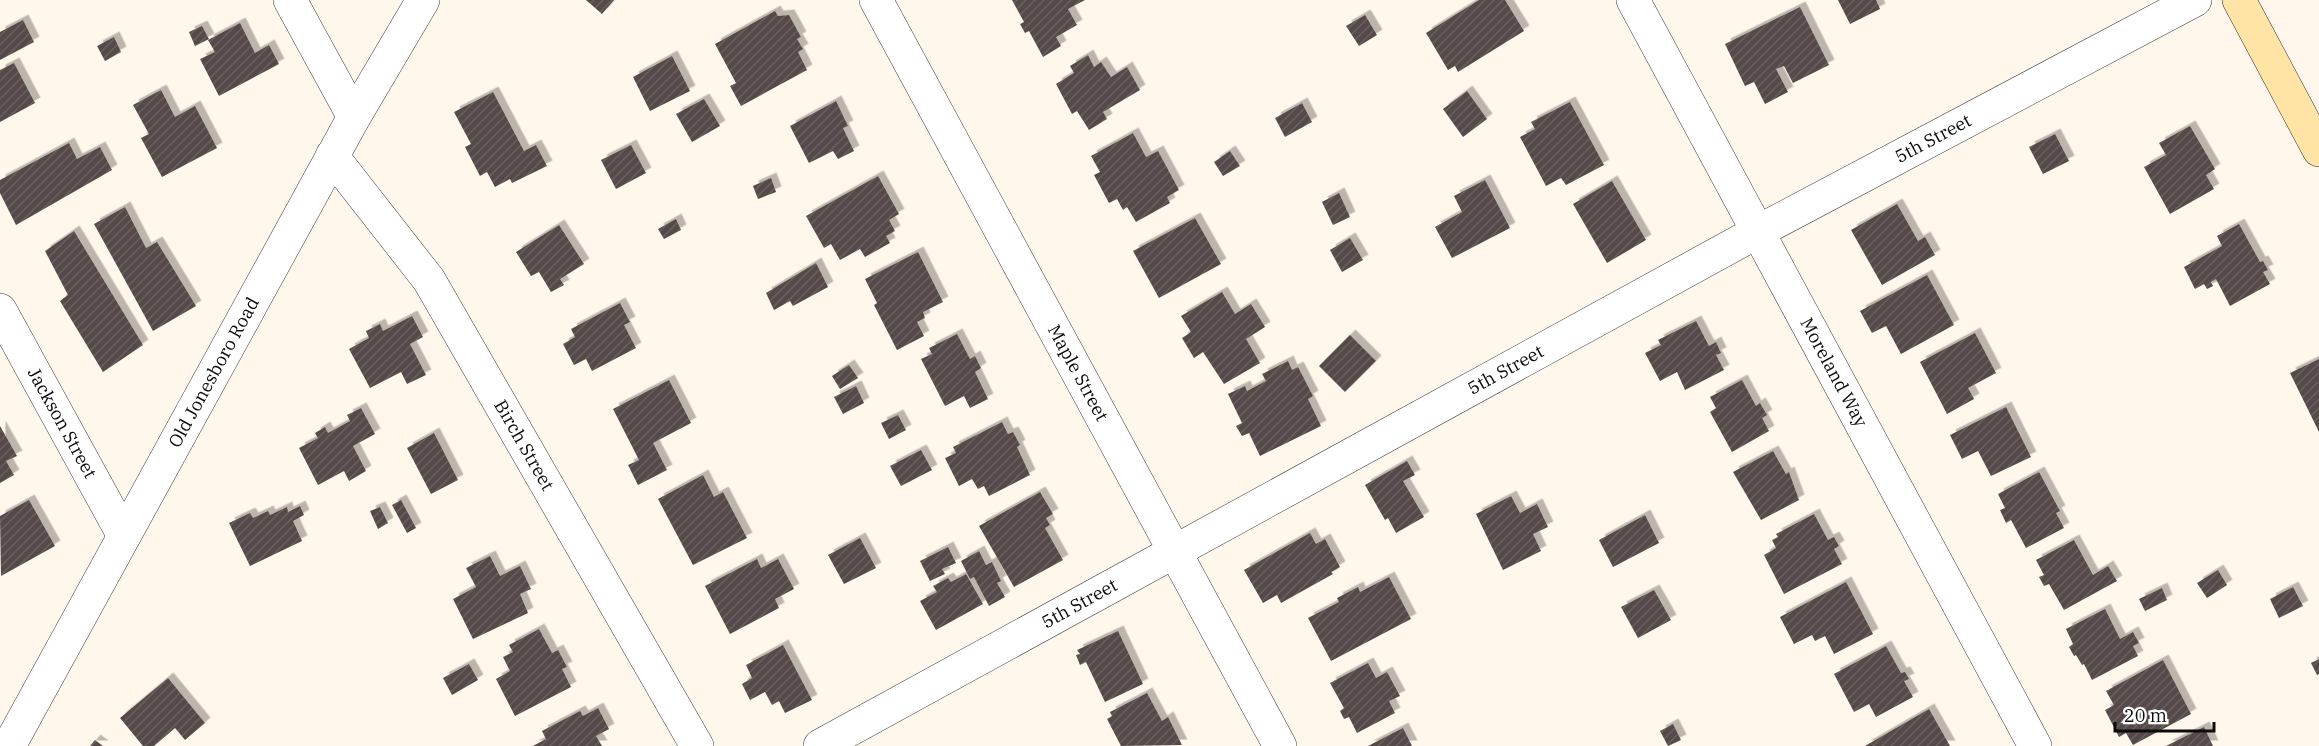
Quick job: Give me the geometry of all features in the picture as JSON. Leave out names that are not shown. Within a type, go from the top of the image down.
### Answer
[{"type":"street","points":[[290,0],[354,117]]},
{"type":"street","name":"Old Jonesboro Road","points":[[9,746],[332,156],[423,0]]},
{"type":"street","name":"Maple Street","points":[[876,0],[1280,746]]},
{"type":"street","name":"Moreland Way","points":[[1633,0],[2035,746]]},
{"type":"street","name":"5th Street","points":[[820,746],[1759,231],[2195,0]]},
{"type":"street","points":[[2239,0],[2319,150]]},
{"type":"street","name":"Birch Street","points":[[332,156],[429,280],[697,746]]},
{"type":"street","name":"Jackson Street","points":[[0,310],[124,536]]},
{"type":"building","points":[[586,0],[614,0],[602,14]]},
{"type":"building","points":[[1012,0],[1085,0],[1068,9],[1077,25],[1056,37],[1061,46],[1043,57],[1029,31],[1025,33],[1020,24],[1024,22]]},
{"type":"building","points":[[1479,0],[1505,0],[1524,31],[1458,72],[1455,66],[1448,70],[1426,33]]},
{"type":"building","points":[[1838,0],[1876,0],[1880,9],[1850,24]]},
{"type":"building","points":[[1800,7],[1829,65],[1793,83],[1784,66],[1776,69],[1788,92],[1765,104],[1754,82],[1745,86],[1725,44]]},
{"type":"building","points":[[775,11],[778,16],[789,15],[801,37],[797,39],[803,49],[798,52],[807,70],[741,106],[730,86],[736,83],[715,44]]},
{"type":"building","points":[[1365,15],[1377,35],[1359,46],[1346,26]]},
{"type":"building","points":[[23,20],[34,42],[0,60],[0,32]]},
{"type":"building","points":[[240,23],[255,53],[269,45],[279,64],[219,96],[200,59],[215,52],[208,40]]},
{"type":"building","points":[[202,26],[209,39],[195,46],[189,32]]},
{"type":"building","points":[[114,37],[121,52],[105,61],[97,46]]},
{"type":"building","points":[[1088,55],[1094,67],[1101,62],[1111,77],[1127,67],[1140,90],[1103,112],[1107,119],[1089,130],[1077,111],[1072,114],[1056,84],[1074,73],[1070,66]]},
{"type":"building","points":[[672,56],[690,91],[650,111],[633,77]]},
{"type":"building","points":[[14,63],[35,103],[0,122],[0,70]]},
{"type":"building","points":[[161,90],[175,117],[195,106],[217,148],[162,177],[141,138],[149,134],[133,105]]},
{"type":"building","points":[[1467,91],[1487,119],[1463,137],[1443,109]]},
{"type":"building","points":[[493,92],[524,151],[536,145],[547,166],[512,183],[510,179],[495,187],[487,172],[480,176],[465,147],[471,144],[454,112]]},
{"type":"building","points":[[704,99],[720,126],[692,142],[676,114]]},
{"type":"building","points":[[836,101],[848,126],[843,128],[854,151],[838,159],[833,151],[809,163],[790,126]]},
{"type":"building","points":[[1570,102],[1604,165],[1566,185],[1561,178],[1546,186],[1520,137],[1535,129],[1531,122]]},
{"type":"building","points":[[1302,103],[1312,122],[1285,137],[1275,118]]},
{"type":"building","points":[[2190,126],[2215,169],[2206,175],[2214,189],[2170,214],[2144,167],[2166,155],[2159,143]]},
{"type":"building","points":[[1133,133],[1146,157],[1158,151],[1179,190],[1167,197],[1170,203],[1136,222],[1127,207],[1123,210],[1117,199],[1109,203],[1094,175],[1100,172],[1091,156]]},
{"type":"building","points":[[2055,134],[2069,161],[2043,174],[2029,147]]},
{"type":"building","points":[[69,143],[77,159],[100,147],[112,170],[16,225],[0,193],[0,180]]},
{"type":"building","points":[[631,145],[646,173],[616,189],[601,160]]},
{"type":"building","points":[[1230,151],[1240,166],[1223,176],[1214,162]]},
{"type":"building","points":[[878,176],[899,214],[889,220],[895,231],[886,236],[890,243],[865,257],[860,249],[840,260],[831,244],[824,248],[806,216]]},
{"type":"building","points":[[771,178],[776,192],[758,199],[753,186]]},
{"type":"building","points":[[1485,180],[1510,228],[1452,258],[1435,227],[1462,212],[1454,196]]},
{"type":"building","points":[[1612,181],[1646,240],[1607,263],[1573,204]]},
{"type":"building","points":[[1339,193],[1350,217],[1333,225],[1322,202]]},
{"type":"building","points":[[1897,204],[1918,241],[1925,237],[1935,255],[1882,285],[1851,230]]},
{"type":"building","points":[[125,207],[146,248],[157,242],[196,306],[153,331],[94,224]]},
{"type":"building","points":[[1195,218],[1221,264],[1159,298],[1133,251]]},
{"type":"building","points":[[676,219],[681,230],[664,239],[658,229]]},
{"type":"building","points":[[2239,224],[2260,262],[2263,261],[2268,270],[2263,272],[2270,284],[2230,306],[2216,279],[2211,282],[2213,286],[2207,289],[2204,284],[2195,289],[2184,267],[2222,246],[2217,236]]},
{"type":"building","points":[[559,225],[584,264],[560,279],[564,285],[551,292],[539,272],[531,276],[516,252]]},
{"type":"building","points":[[74,231],[143,345],[103,372],[60,301],[68,295],[45,251]]},
{"type":"building","points":[[1350,238],[1363,260],[1342,272],[1330,250]]},
{"type":"building","points":[[918,252],[943,302],[923,312],[925,318],[917,322],[924,336],[897,350],[874,305],[877,303],[865,279]]},
{"type":"building","points":[[816,263],[828,287],[793,306],[790,301],[774,310],[766,293]]},
{"type":"building","points":[[1927,275],[1954,325],[1901,354],[1886,326],[1872,333],[1860,311]]},
{"type":"building","points":[[1222,292],[1235,314],[1251,304],[1265,327],[1246,339],[1260,363],[1224,384],[1203,352],[1194,358],[1182,338],[1191,332],[1181,316]]},
{"type":"building","points":[[620,303],[630,322],[624,325],[636,348],[592,371],[586,359],[574,365],[563,344],[575,337],[571,329]]},
{"type":"building","points":[[412,316],[423,337],[410,344],[426,375],[407,384],[401,372],[370,388],[349,349],[369,338],[366,331],[380,324],[383,331]]},
{"type":"building","points":[[1696,321],[1709,346],[1716,342],[1721,353],[1716,355],[1724,370],[1685,390],[1677,372],[1660,381],[1645,353],[1661,345],[1658,340]]},
{"type":"building","points":[[1975,333],[1996,373],[1968,388],[1974,399],[1947,414],[1920,362]]},
{"type":"building","points":[[957,334],[970,359],[975,356],[981,368],[975,372],[988,399],[970,408],[964,396],[945,406],[921,359],[932,354],[929,348]]},
{"type":"building","points":[[1350,335],[1376,361],[1345,392],[1319,366]]},
{"type":"building","points":[[2319,359],[2319,432],[2290,373]]},
{"type":"building","points":[[1288,361],[1292,370],[1298,367],[1313,396],[1308,399],[1321,426],[1260,456],[1249,433],[1242,436],[1236,426],[1242,423],[1228,394],[1245,386],[1247,391],[1266,381],[1262,374]]},
{"type":"building","points":[[849,365],[858,378],[840,389],[832,376]]},
{"type":"building","points":[[669,380],[691,423],[653,443],[667,470],[638,485],[628,465],[639,460],[613,409]]},
{"type":"building","points":[[1742,380],[1756,406],[1760,403],[1767,415],[1762,418],[1769,431],[1732,452],[1710,412],[1716,408],[1710,397]]},
{"type":"building","points":[[856,386],[864,403],[843,414],[834,397]]},
{"type":"building","points":[[2006,407],[2031,457],[1991,476],[1978,451],[1962,459],[1950,435]]},
{"type":"building","points":[[361,408],[375,434],[353,446],[366,471],[349,481],[344,471],[318,485],[299,448],[318,438],[315,433],[325,427],[328,433],[350,421],[347,415]]},
{"type":"building","points":[[898,415],[906,430],[889,439],[881,423]]},
{"type":"building","points":[[1002,422],[1008,434],[1013,432],[1020,445],[1017,447],[1030,475],[989,496],[984,486],[978,489],[972,479],[959,486],[945,458],[956,453],[953,447]]},
{"type":"building","points":[[0,426],[17,456],[6,461],[14,475],[0,483]]},
{"type":"building","points":[[434,433],[458,480],[431,494],[407,448]]},
{"type":"building","points":[[921,450],[932,470],[901,486],[890,466]]},
{"type":"building","points":[[1773,451],[1786,474],[1789,472],[1799,500],[1761,520],[1733,472]]},
{"type":"building","points":[[1407,461],[1415,475],[1403,481],[1424,517],[1396,533],[1388,518],[1385,520],[1365,485]]},
{"type":"building","points":[[2039,472],[2060,511],[2056,513],[2064,528],[2026,548],[2011,520],[2006,523],[2000,510],[2005,508],[1998,494]]},
{"type":"building","points":[[703,475],[714,497],[723,492],[747,538],[693,565],[658,499]]},
{"type":"building","points":[[1040,492],[1053,514],[1046,518],[1050,525],[1045,528],[1063,560],[1014,587],[979,526]]},
{"type":"building","points":[[1511,496],[1520,513],[1537,504],[1548,527],[1533,534],[1541,551],[1503,570],[1476,514]]},
{"type":"building","points":[[29,500],[55,546],[1,576],[0,516]]},
{"type":"building","points":[[401,500],[416,528],[407,533],[392,505]]},
{"type":"building","points":[[300,506],[304,515],[293,521],[302,541],[250,566],[229,523],[250,513],[253,518],[268,511],[270,515],[287,507],[288,512]]},
{"type":"building","points":[[380,507],[388,523],[378,529],[370,511]]},
{"type":"building","points":[[1814,514],[1828,540],[1834,537],[1839,546],[1834,549],[1842,564],[1784,594],[1764,555],[1776,548],[1772,540],[1778,537],[1776,534]]},
{"type":"building","points":[[1645,515],[1659,543],[1613,567],[1599,540]]},
{"type":"building","points":[[1310,533],[1316,544],[1325,539],[1340,567],[1331,572],[1333,574],[1281,603],[1277,595],[1263,603],[1244,570]]},
{"type":"building","points":[[860,538],[876,568],[844,584],[828,555]]},
{"type":"building","points":[[2074,540],[2093,575],[2108,566],[2117,581],[2064,610],[2049,584],[2044,586],[2039,577],[2044,575],[2036,560]]},
{"type":"building","points":[[948,547],[956,563],[942,569],[945,574],[930,581],[920,561]]},
{"type":"building","points":[[979,551],[986,565],[992,562],[1001,581],[997,583],[1005,597],[989,606],[974,577],[970,579],[961,561]]},
{"type":"building","points":[[490,556],[500,576],[520,566],[531,589],[520,594],[528,613],[473,639],[453,599],[476,587],[466,568]]},
{"type":"building","points":[[757,559],[761,568],[778,559],[794,589],[775,599],[779,608],[730,634],[705,586]]},
{"type":"building","points":[[2218,570],[2227,585],[2207,598],[2197,583]]},
{"type":"building","points":[[966,574],[983,604],[936,630],[920,601],[937,592],[933,586],[948,578],[951,582]]},
{"type":"building","points":[[1389,577],[1411,619],[1331,661],[1308,618],[1339,602],[1337,598],[1358,587],[1360,592]]},
{"type":"building","points":[[1846,582],[1873,634],[1834,654],[1825,636],[1815,641],[1812,635],[1794,644],[1780,617]]},
{"type":"building","points":[[2293,587],[2303,606],[2279,618],[2270,599]]},
{"type":"building","points":[[2162,588],[2167,600],[2145,611],[2139,599]]},
{"type":"building","points":[[1654,590],[1671,620],[1638,638],[1621,607]]},
{"type":"building","points":[[2105,609],[2120,639],[2133,632],[2139,643],[2133,646],[2138,656],[2092,680],[2084,664],[2082,665],[2076,655],[2074,656],[2069,647],[2073,644],[2066,629]]},
{"type":"building","points":[[539,629],[552,653],[558,650],[567,667],[562,669],[571,687],[515,716],[496,679],[510,671],[503,657],[513,652],[509,645]]},
{"type":"building","points":[[1118,631],[1143,684],[1105,702],[1086,662],[1080,665],[1076,655],[1080,654],[1077,650]]},
{"type":"building","points":[[783,645],[812,700],[785,713],[779,701],[772,705],[765,692],[750,700],[742,684],[752,678],[746,665]]},
{"type":"building","points":[[1886,646],[1901,673],[1905,672],[1909,679],[1904,681],[1913,697],[1876,717],[1869,704],[1854,712],[1834,674]]},
{"type":"building","points":[[2319,659],[2319,674],[2317,675],[2311,663]]},
{"type":"building","points":[[2163,660],[2191,714],[2133,745],[2126,733],[2119,737],[2105,710],[2114,705],[2106,691]]},
{"type":"building","points":[[1368,663],[1376,678],[1387,672],[1400,696],[1389,701],[1395,713],[1357,733],[1349,717],[1344,719],[1340,711],[1344,708],[1330,683]]},
{"type":"building","points":[[469,664],[478,680],[452,695],[443,678]]},
{"type":"building","points":[[168,678],[205,723],[185,740],[175,728],[154,746],[143,746],[120,718]]},
{"type":"building","points":[[1147,693],[1162,721],[1168,717],[1182,745],[1121,746],[1107,719],[1112,716],[1110,712]]},
{"type":"building","points":[[598,708],[609,729],[596,736],[602,746],[533,746],[546,739],[542,731],[580,711],[583,716]]},
{"type":"building","points":[[1929,709],[1950,746],[1865,746]]},
{"type":"building","points":[[1673,724],[1681,740],[1668,746],[1660,731]]},
{"type":"building","points":[[2204,727],[2213,746],[2166,746]]},
{"type":"building","points":[[1403,728],[1412,746],[1368,746]]},
{"type":"building","points":[[95,740],[103,746],[90,746]]}]
